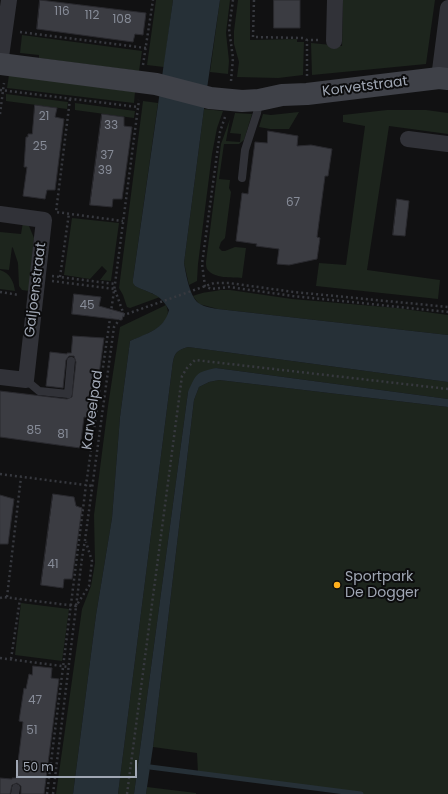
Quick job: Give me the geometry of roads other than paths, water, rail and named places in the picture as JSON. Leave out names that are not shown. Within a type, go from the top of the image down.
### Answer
[{"type":"street","points":[[2,64],[9,0]]},
{"type":"street","points":[[334,40],[335,0]]},
{"type":"street","points":[[443,79],[448,8]]},
{"type":"street","name":"Korvetstraat","points":[[2,64],[220,92],[260,95],[307,94],[443,79]]},
{"type":"street","points":[[408,139],[448,144]]},
{"type":"street","name":"Galjoenstraat","points":[[0,214],[44,220],[26,380]]},
{"type":"street","points":[[0,377],[26,380]]},
{"type":"lane","points":[[242,178],[246,150],[257,113],[260,95]]},
{"type":"lane","points":[[26,380],[39,391],[68,394],[71,361]]},
{"type":"waterway","points":[[150,767],[361,794]]},
{"type":"place","name":"Sportpark De Dogger","points":[[337,585]]}]
